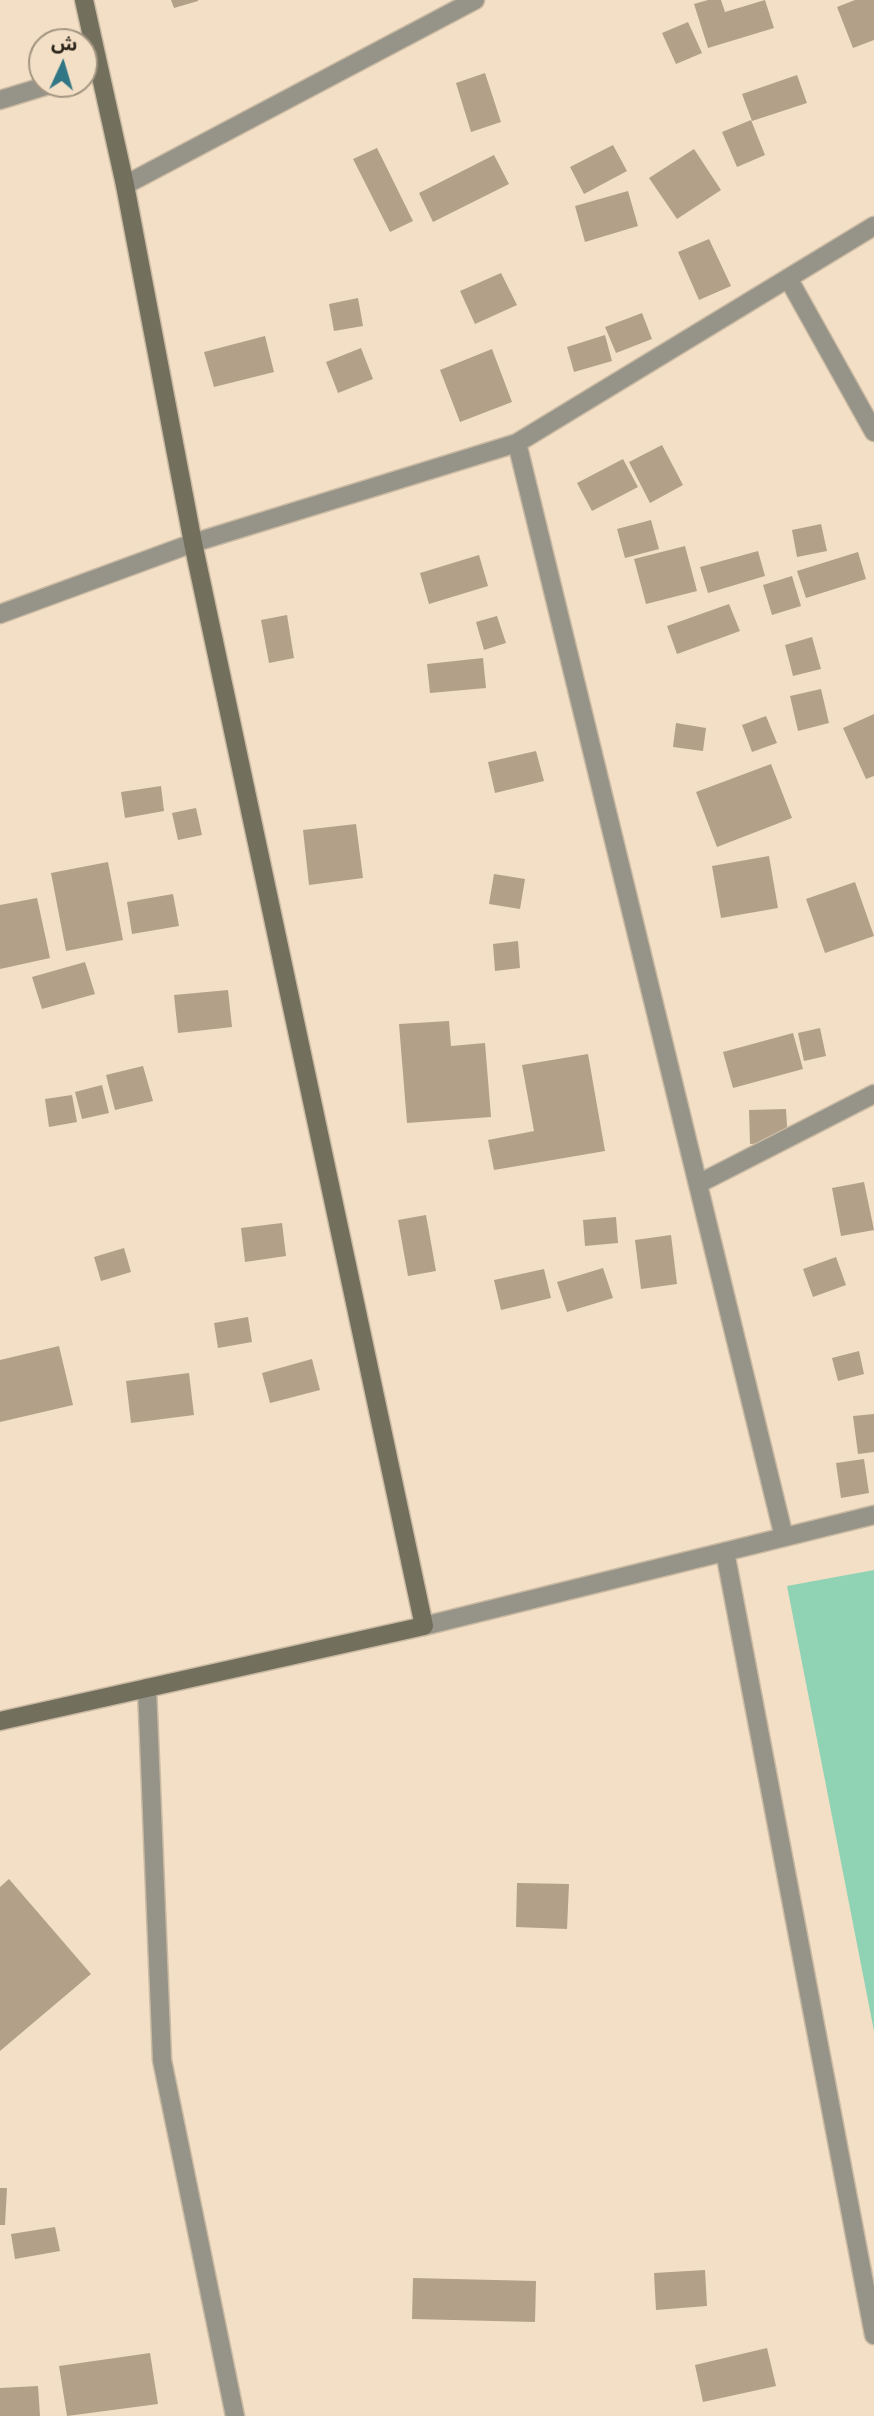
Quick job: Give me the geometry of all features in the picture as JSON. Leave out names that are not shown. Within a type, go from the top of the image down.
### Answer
[{"type":"main road","points":[[85,0],[87,28]]},
{"type":"main road","points":[[0,1721],[424,1626],[193,542],[125,185],[98,95]]},
{"type":"street","points":[[125,185],[475,0]]},
{"type":"street","points":[[0,100],[28,91]]},
{"type":"street","points":[[0,614],[193,542],[517,443],[874,226]]},
{"type":"street","points":[[788,278],[874,432]]},
{"type":"street","points":[[517,443],[784,1537]]},
{"type":"street","points":[[698,1184],[874,1094]]},
{"type":"street","points":[[424,1626],[874,1514]]},
{"type":"street","points":[[725,1552],[874,2335]]},
{"type":"street","points":[[147,1688],[162,2060],[235,2416]]},
{"type":"green space","points":[[874,1570],[874,2031],[787,1586]]},
{"type":"building","points":[[171,0],[198,0],[198,1],[174,8]]},
{"type":"building","points":[[721,0],[725,12],[765,0],[774,28],[708,48],[694,4]]},
{"type":"building","points":[[855,0],[874,0],[874,40],[853,48],[837,7]]},
{"type":"building","points":[[688,22],[702,53],[676,64],[662,33]]},
{"type":"building","points":[[485,73],[501,122],[471,132],[456,83]]},
{"type":"building","points":[[797,75],[807,103],[752,121],[742,94]]},
{"type":"building","points":[[751,120],[765,155],[737,167],[722,132]]},
{"type":"building","points":[[613,145],[627,171],[584,194],[570,167]]},
{"type":"building","points":[[377,148],[413,221],[390,232],[353,159]]},
{"type":"building","points":[[694,149],[721,190],[677,219],[649,178]]},
{"type":"building","points":[[494,155],[509,184],[433,222],[419,193]]},
{"type":"building","points":[[628,191],[638,226],[585,242],[575,206]]},
{"type":"building","points":[[709,239],[731,286],[699,300],[678,252]]},
{"type":"building","points":[[501,273],[517,305],[475,324],[460,291]]},
{"type":"building","points":[[358,298],[363,326],[334,331],[329,304]]},
{"type":"building","points":[[642,313],[652,339],[616,353],[605,327]]},
{"type":"building","points":[[605,335],[612,361],[574,372],[567,347]]},
{"type":"building","points":[[265,336],[274,372],[214,387],[204,352]]},
{"type":"building","points":[[361,348],[373,379],[338,393],[326,362]]},
{"type":"building","points":[[492,349],[512,402],[460,422],[440,370]]},
{"type":"building","points":[[662,445],[683,485],[650,503],[629,462]]},
{"type":"building","points":[[623,459],[638,487],[592,511],[577,483]]},
{"type":"building","points":[[651,520],[659,549],[625,558],[617,529]]},
{"type":"building","points":[[821,524],[827,551],[797,557],[792,530]]},
{"type":"building","points":[[685,546],[697,591],[646,604],[634,559]]},
{"type":"building","points":[[758,551],[765,576],[708,593],[700,567]]},
{"type":"building","points":[[858,552],[866,579],[806,598],[797,571]]},
{"type":"building","points":[[479,555],[488,586],[429,604],[420,573]]},
{"type":"building","points":[[792,576],[801,606],[772,615],[763,585]]},
{"type":"building","points":[[729,604],[740,631],[677,654],[667,626]]},
{"type":"building","points":[[287,615],[294,658],[269,663],[261,620]]},
{"type":"building","points":[[497,616],[506,643],[484,650],[476,622]]},
{"type":"building","points":[[812,637],[821,669],[793,676],[785,645]]},
{"type":"building","points":[[483,658],[486,688],[430,693],[427,664]]},
{"type":"building","points":[[821,689],[829,723],[798,731],[790,696]]},
{"type":"building","points":[[874,714],[874,776],[866,779],[843,728]]},
{"type":"building","points":[[766,716],[777,743],[752,752],[742,725]]},
{"type":"building","points":[[676,723],[706,728],[703,751],[673,747]]},
{"type":"building","points":[[536,751],[544,781],[495,793],[488,762]]},
{"type":"building","points":[[771,764],[792,818],[717,847],[696,792]]},
{"type":"building","points":[[161,786],[164,811],[125,818],[121,792]]},
{"type":"building","points":[[196,808],[202,835],[178,840],[172,813]]},
{"type":"building","points":[[356,824],[363,878],[309,885],[303,830]]},
{"type":"building","points":[[769,856],[778,908],[721,918],[712,866]]},
{"type":"building","points":[[108,862],[123,940],[66,951],[51,873]]},
{"type":"building","points":[[494,874],[525,879],[520,909],[489,904]]},
{"type":"building","points":[[855,882],[874,936],[825,953],[806,899]]},
{"type":"building","points":[[173,894],[179,926],[132,934],[127,902]]},
{"type":"building","points":[[37,898],[50,958],[0,969],[0,905]]},
{"type":"building","points":[[518,941],[520,968],[495,971],[493,944]]},
{"type":"building","points":[[85,962],[95,994],[42,1009],[32,977]]},
{"type":"building","points":[[228,990],[232,1027],[178,1033],[174,995]]},
{"type":"building","points":[[449,1021],[451,1046],[485,1043],[491,1117],[407,1123],[399,1024]]},
{"type":"building","points":[[820,1028],[826,1056],[804,1061],[798,1033]]},
{"type":"building","points":[[793,1033],[803,1069],[733,1088],[723,1052]]},
{"type":"building","points":[[588,1054],[605,1151],[494,1170],[488,1140],[534,1131],[522,1065]]},
{"type":"building","points":[[143,1066],[153,1101],[115,1110],[106,1075]]},
{"type":"building","points":[[102,1085],[109,1113],[82,1119],[75,1092]]},
{"type":"building","points":[[72,1095],[77,1122],[49,1127],[45,1099]]},
{"type":"building","points":[[786,1109],[788,1142],[750,1144],[749,1110]]},
{"type":"building","points":[[864,1182],[874,1230],[841,1236],[832,1188]]},
{"type":"building","points":[[426,1215],[436,1271],[408,1276],[398,1220]]},
{"type":"building","points":[[616,1217],[618,1243],[585,1246],[583,1220]]},
{"type":"building","points":[[282,1223],[286,1256],[245,1262],[241,1228]]},
{"type":"building","points":[[671,1235],[677,1284],[641,1289],[635,1240]]},
{"type":"building","points":[[124,1248],[131,1272],[101,1281],[94,1257]]},
{"type":"building","points":[[836,1257],[846,1285],[813,1297],[803,1269]]},
{"type":"building","points":[[603,1268],[613,1298],[567,1312],[557,1282]]},
{"type":"building","points":[[544,1269],[551,1298],[501,1310],[494,1280]]},
{"type":"building","points":[[248,1317],[252,1342],[218,1348],[214,1323]]},
{"type":"building","points":[[59,1346],[73,1405],[0,1422],[0,1360]]},
{"type":"building","points":[[859,1351],[864,1374],[838,1381],[832,1358]]},
{"type":"building","points":[[312,1359],[320,1390],[270,1403],[262,1373]]},
{"type":"building","points":[[189,1373],[194,1415],[131,1423],[126,1381]]},
{"type":"building","points":[[874,1414],[874,1452],[858,1454],[853,1416]]},
{"type":"building","points":[[864,1459],[869,1493],[841,1498],[836,1463]]},
{"type":"building","points":[[9,1879],[91,1974],[0,2051],[0,1887]]},
{"type":"building","points":[[517,1883],[569,1884],[567,1929],[516,1927]]},
{"type":"building","points":[[0,2188],[7,2188],[5,2225],[0,2225]]},
{"type":"building","points":[[55,2227],[60,2251],[15,2259],[11,2234]]},
{"type":"building","points":[[705,2270],[707,2306],[656,2310],[654,2273]]},
{"type":"building","points":[[413,2278],[536,2281],[535,2322],[412,2319]]},
{"type":"building","points":[[767,2348],[776,2386],[703,2402],[695,2365]]},
{"type":"building","points":[[150,2353],[158,2404],[67,2416],[59,2366]]},
{"type":"building","points":[[38,2386],[40,2416],[0,2416],[0,2388]]}]
